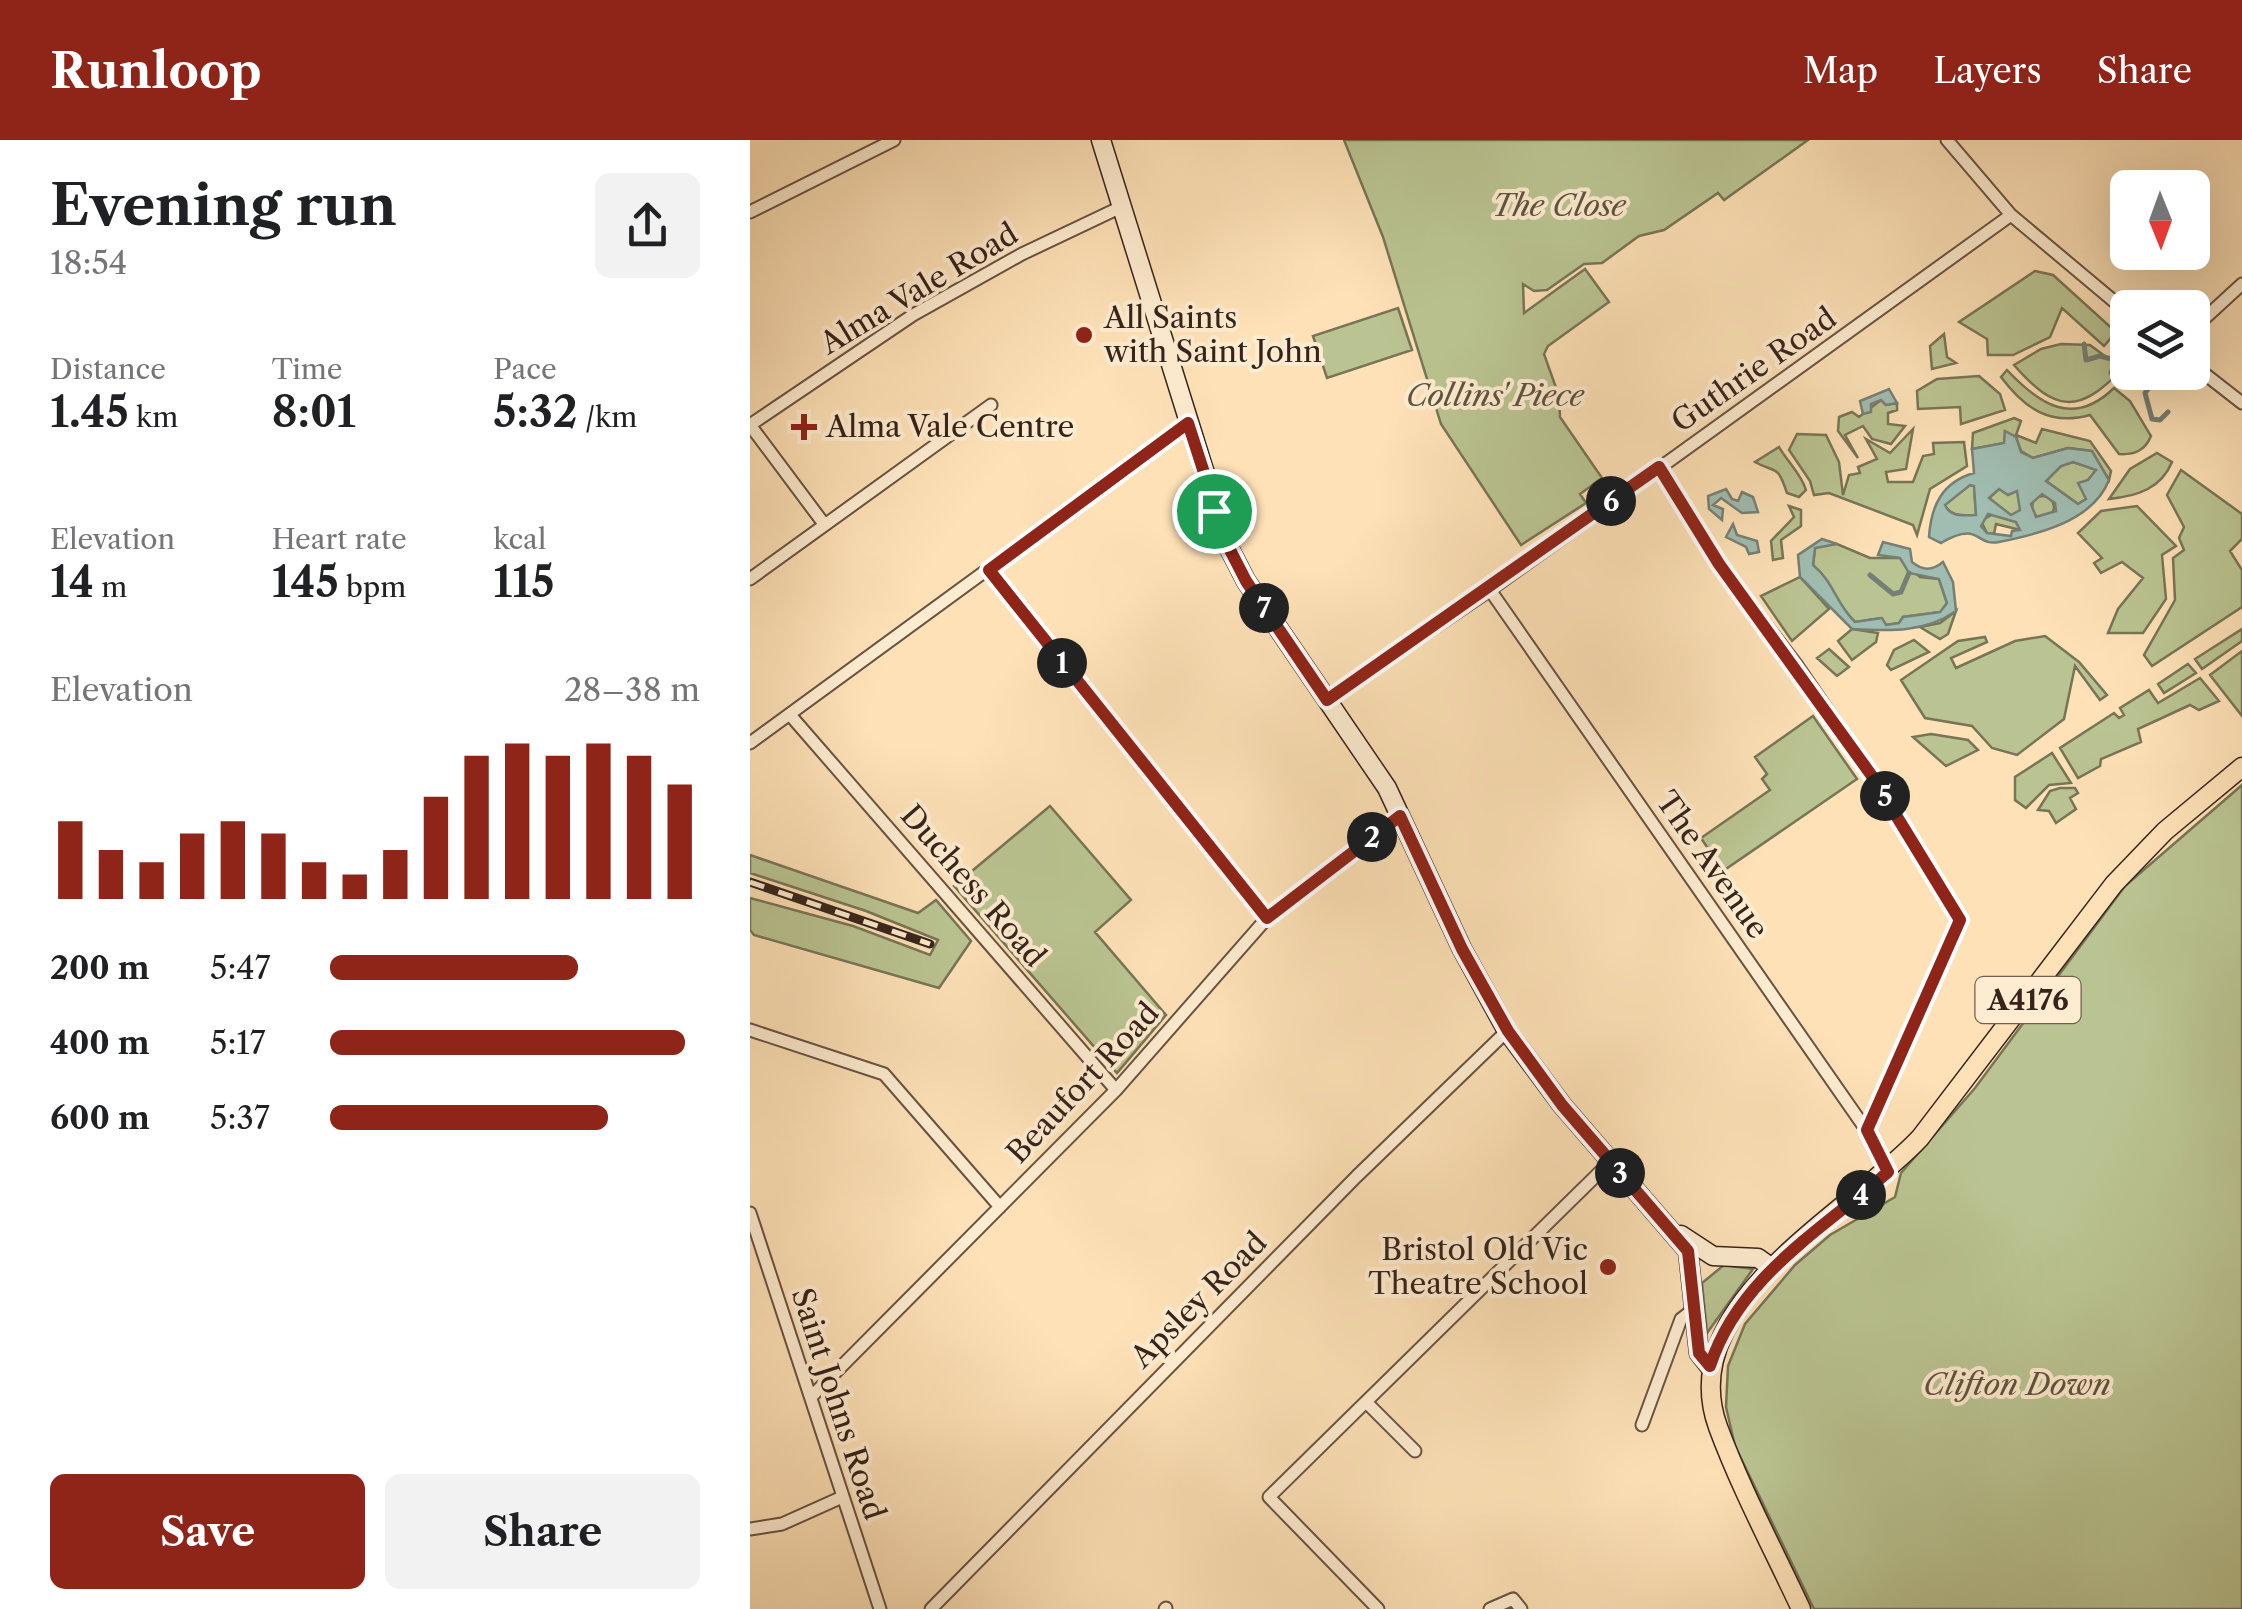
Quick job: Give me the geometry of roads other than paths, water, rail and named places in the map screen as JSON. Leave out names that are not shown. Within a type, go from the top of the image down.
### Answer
[{"type":"main road","points":[[1101,140],[1188,423],[1234,556],[1400,816],[1462,949],[1508,1031],[1610,1162],[1673,1228],[1688,1251],[1699,1353],[1710,1366]]},
{"type":"main road","name":"A4176","points":[[1800,1609],[1717,1424],[1710,1366],[1722,1332],[1742,1299],[1772,1268],[1888,1172],[1966,1083],[2114,884],[2165,831],[2242,767]]},
{"type":"main road","points":[[1673,1228],[1713,1256],[1758,1258],[1772,1268]]},
{"type":"street","points":[[750,212],[894,140]]},
{"type":"street","points":[[1947,140],[2010,215],[2110,298]]},
{"type":"street","name":"Alma Vale Road","points":[[750,425],[913,314],[1022,254],[1120,207]]},
{"type":"street","name":"Guthrie Road","points":[[1327,700],[1490,590],[2010,215]]},
{"type":"street","points":[[2210,313],[2242,284]]},
{"type":"street","points":[[2210,378],[2242,402]]},
{"type":"street","points":[[750,579],[991,405]]},
{"type":"street","points":[[750,744],[1188,423]]},
{"type":"street","points":[[750,425],[824,524]]},
{"type":"street","points":[[1659,467],[1719,564],[1872,776],[1960,920],[1867,1130]]},
{"type":"street","points":[[989,570],[1267,918]]},
{"type":"street","name":"The Avenue","points":[[1490,590],[1867,1130],[1888,1172]]},
{"type":"street","name":"Duchess Road","points":[[791,716],[1116,1090]]},
{"type":"street","name":"Beaufort Road","points":[[812,1396],[1116,1090],[1267,918],[1400,816]]},
{"type":"street","points":[[750,1030],[884,1074],[1000,1208]]},
{"type":"street","name":"Apsley Road","points":[[931,1609],[1356,1176],[1508,1031]]},
{"type":"street","points":[[1378,1609],[1269,1497],[1610,1162]]},
{"type":"street","name":"Saint Johns Road","points":[[750,1213],[812,1396],[840,1498],[880,1609]]},
{"type":"street","points":[[1642,1425],[1681,1318],[1694,1309]]},
{"type":"street","points":[[1366,1402],[1416,1452]]},
{"type":"street","points":[[750,1530],[782,1524],[840,1498]]},
{"type":"street","points":[[1490,1609],[1512,1599],[1521,1609]]},
{"type":"waterway","points":[[2084,344],[2086,360],[2100,356],[2110,359]]},
{"type":"waterway","points":[[2147,390],[2152,419],[2160,420],[2168,412]]},
{"type":"waterway","points":[[1870,575],[1893,594],[1901,592],[1909,573]]},
{"type":"railway","points":[[750,882],[930,944]]},
{"type":"place","name":"All Saints with Saint John","points":[[1084,335]]},
{"type":"place","name":"Alma Vale Centre","points":[[804,427]]},
{"type":"place","name":"Bristol Old Vic Theatre School","points":[[1608,1267]]},
{"type":"park label","name":"The Close","points":[[1559,206]]},
{"type":"park label","name":"Collins' Piece","points":[[1495,396]]},
{"type":"park label","name":"Clifton Down","points":[[2017,1385]]}]
